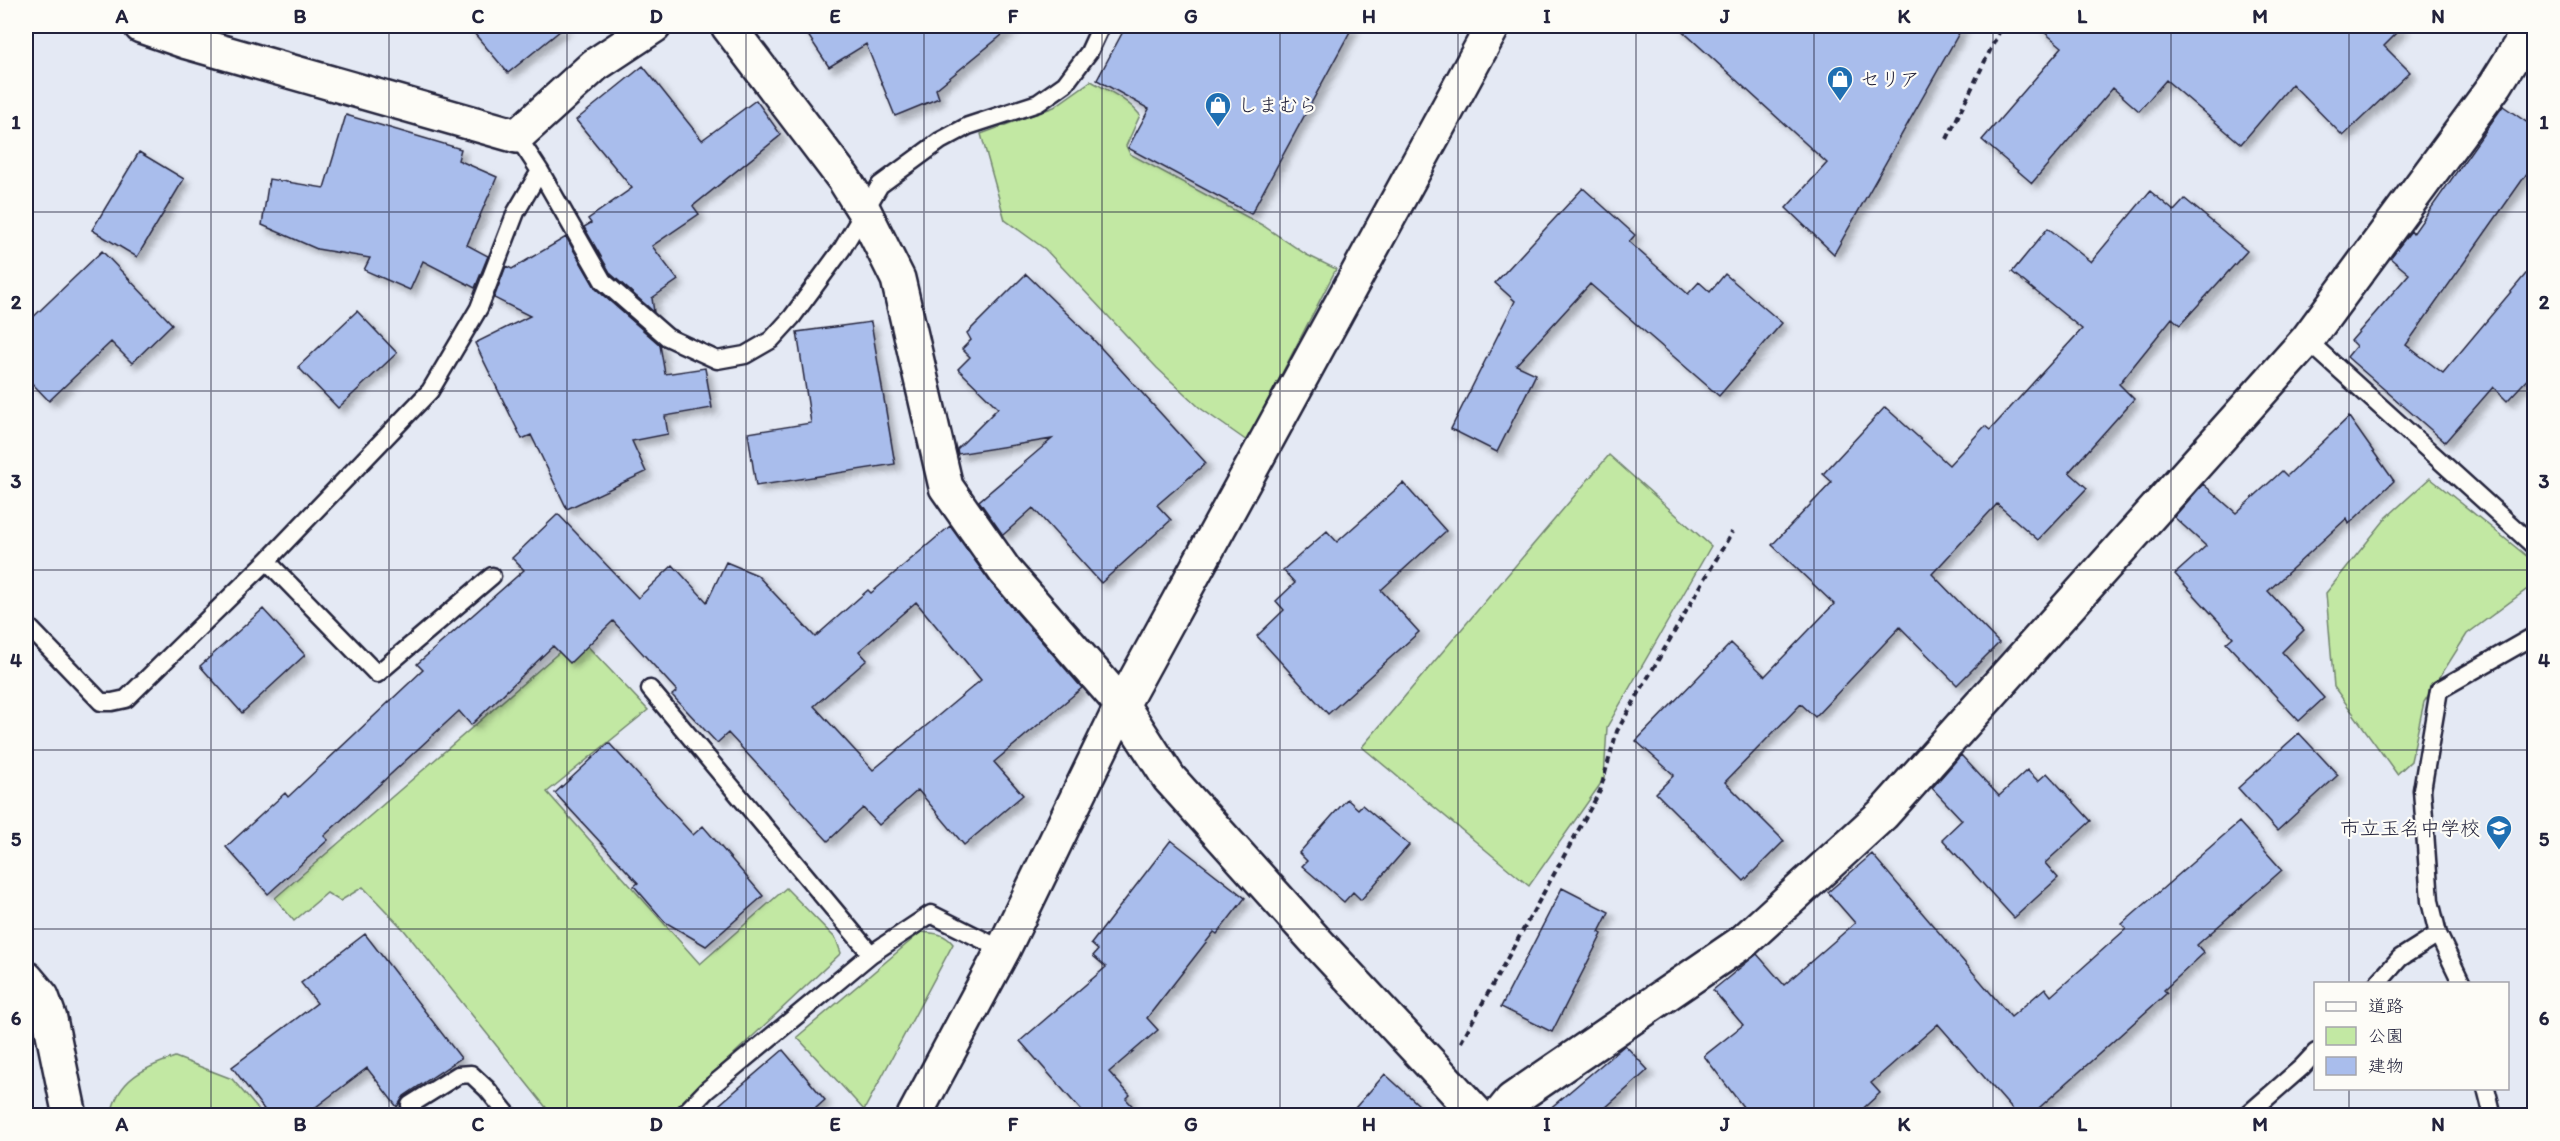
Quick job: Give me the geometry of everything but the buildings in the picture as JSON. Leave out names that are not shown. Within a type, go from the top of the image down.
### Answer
[{"type":"street","points":[[141,26],[187,42],[516,136],[596,65],[654,26]]},
{"type":"street","points":[[728,26],[844,179],[864,211],[898,279],[946,487],[1005,571],[1122,705],[1169,778],[1315,940],[1479,1116]]},
{"type":"street","points":[[914,1116],[1003,950],[1122,705],[1493,26]]},
{"type":"street","points":[[1499,1116],[1512,1100],[1744,941],[1883,814],[2307,340],[2496,84],[2532,26]]},
{"type":"street","points":[[26,978],[42,998],[50,1019],[70,1116]]},
{"type":"lane","points":[[516,136],[540,171],[603,281],[667,337],[717,360],[745,355],[771,340],[792,317],[842,249],[880,185],[940,141],[968,126],[1038,103],[1065,84],[1089,52],[1101,26]]},
{"type":"lane","points":[[26,624],[101,702],[126,699],[267,561],[430,391],[479,308],[516,212],[540,171]]},
{"type":"lane","points":[[2307,340],[2535,546]]},
{"type":"lane","points":[[267,561],[377,674],[492,576]]},
{"type":"lane","points":[[2461,982],[2438,934],[2430,901],[2422,790],[2439,690],[2535,636]]},
{"type":"lane","points":[[650,689],[871,954]]},
{"type":"lane","points":[[682,1116],[707,1090],[871,954],[931,914],[1003,950]]},
{"type":"lane","points":[[2379,982],[2400,958],[2438,934]]},
{"type":"lane","points":[[2246,1116],[2314,1054]]},
{"type":"lane","points":[[410,1105],[458,1075],[471,1074],[487,1089],[508,1116]]},
{"type":"lane","points":[[2486,1090],[2493,1116]]},
{"type":"path","points":[[1947,139],[2002,26]]},
{"type":"path","points":[[1443,1077],[1600,791],[1617,731],[1732,532]]},
{"type":"green space","points":[[1091,81],[1124,100],[1140,115],[1126,146],[1130,154],[1262,225],[1307,255],[1336,269],[1247,441],[1200,408],[1157,368],[1045,249],[1005,220],[981,134],[1054,107]]},
{"type":"green space","points":[[1609,455],[1711,546],[1607,727],[1604,779],[1529,886],[1362,747]]},
{"type":"green space","points":[[2430,478],[2534,562],[2534,584],[2467,634],[2424,702],[2411,761],[2397,774],[2334,687],[2326,593],[2387,517]]},
{"type":"green space","points":[[578,636],[648,710],[547,792],[700,964],[786,888],[836,939],[841,953],[669,1115],[552,1115],[404,930],[363,887],[340,901],[327,893],[294,921],[275,898]]},
{"type":"green space","points":[[921,932],[942,936],[953,944],[864,1110],[797,1037]]},
{"type":"green space","points":[[175,1057],[232,1079],[263,1115],[111,1115],[114,1103],[126,1084],[143,1071]]},
{"type":"place","name":"セリア","points":[[1840,102]]},
{"type":"place","name":"しまむら","points":[[1218,128]]},
{"type":"place","name":"市立玉名中学校","points":[[2499,851]]}]
